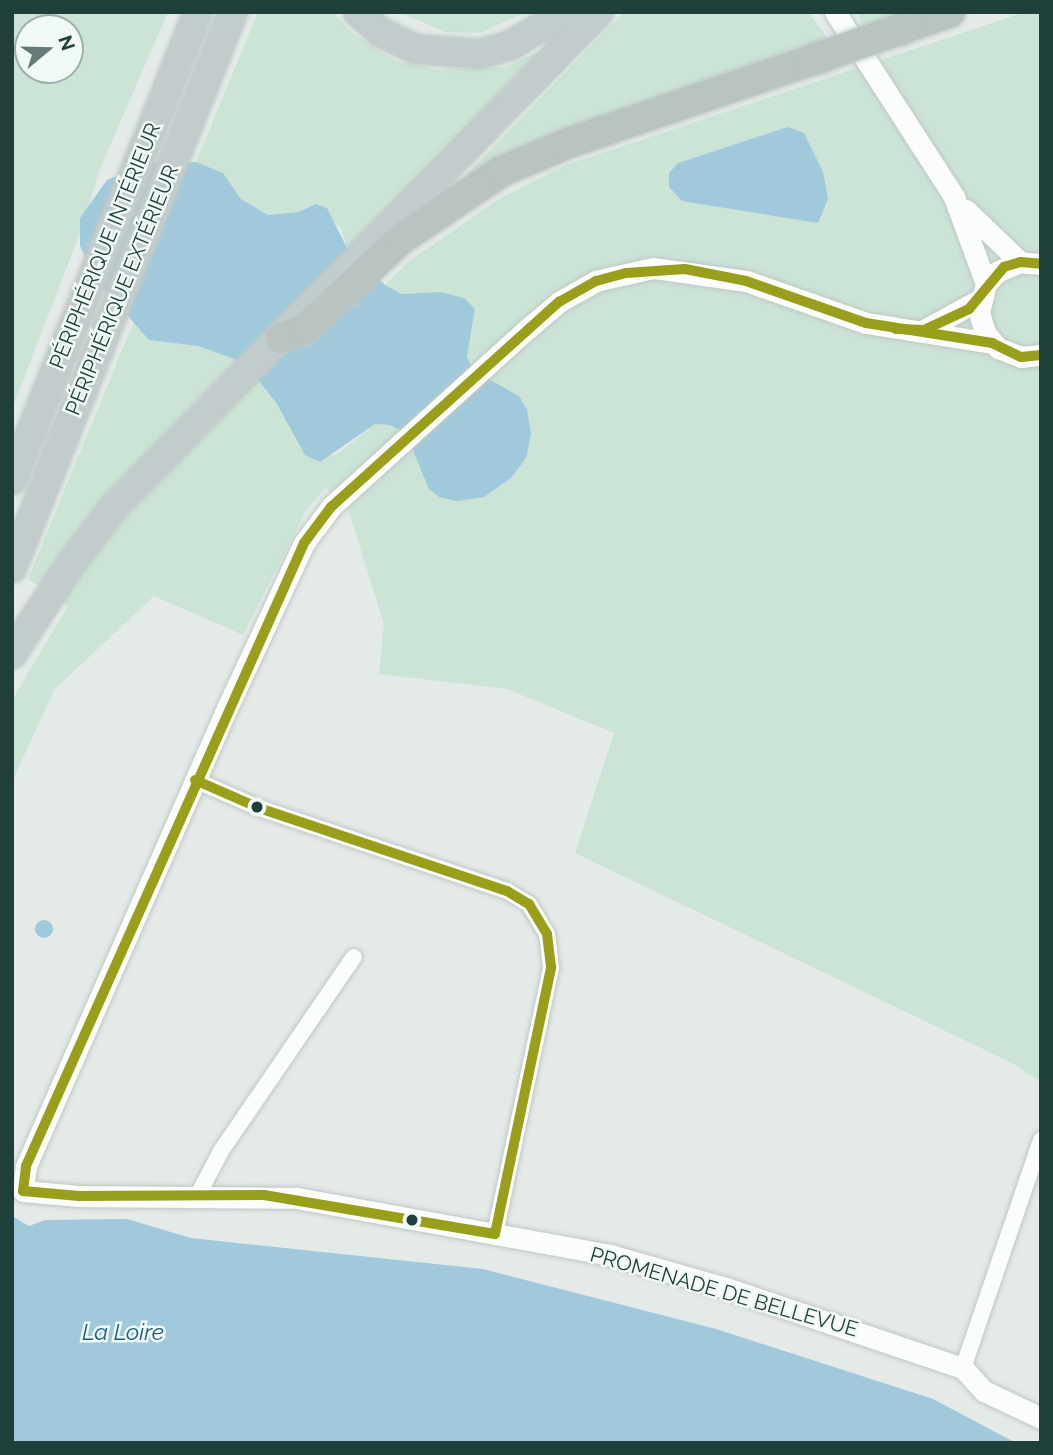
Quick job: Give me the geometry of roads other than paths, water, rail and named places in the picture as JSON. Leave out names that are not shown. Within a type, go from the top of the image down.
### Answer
[{"type":"highway","points":[[180,12],[175,27],[180,58]]},
{"type":"highway","name":"PÉRIPHÉRIQUE INTÉRIEUR","points":[[12,479],[198,12]]},
{"type":"highway","name":"PÉRIPHÉRIQUE EXTÉRIEUR","points":[[12,568],[233,12]]},
{"type":"highway","points":[[358,12],[380,32],[415,49],[480,54],[539,32],[566,12]]},
{"type":"highway","points":[[12,654],[70,565],[114,507],[281,338],[305,329],[599,12]]},
{"type":"highway","points":[[384,243],[477,185],[533,156],[950,12]]},
{"type":"street","points":[[835,12],[954,197],[983,292],[981,323],[992,343]]},
{"type":"street","points":[[954,197],[1030,263]]},
{"type":"street","points":[[917,330],[983,292],[996,272],[1030,263]]},
{"type":"street","points":[[17,1190],[195,780],[290,571],[331,507],[574,292],[596,281],[653,268],[746,281],[866,323],[992,343],[1013,355],[1041,355]]},
{"type":"street","points":[[195,780],[260,807],[507,891],[529,904],[547,934],[551,968],[495,1234]]},
{"type":"street","points":[[198,1195],[220,1151],[354,957]]},
{"type":"street","points":[[963,1368],[1041,1140]]},
{"type":"street","name":"PROMENADE DE BELLEVUE","points":[[17,1190],[79,1196],[297,1198],[610,1255],[726,1288],[963,1368],[984,1391],[1041,1418]]},
{"type":"water","points":[[788,127],[804,133],[823,172],[828,199],[818,223],[682,201],[669,187],[669,173],[678,163]]},
{"type":"water","points":[[196,162],[223,173],[241,199],[268,215],[298,212],[316,204],[327,208],[347,248],[385,285],[402,294],[440,292],[464,298],[475,309],[467,357],[474,371],[519,396],[527,410],[531,434],[526,458],[511,478],[484,497],[457,501],[439,497],[429,489],[405,432],[389,425],[375,424],[320,462],[305,455],[277,404],[252,372],[234,359],[198,346],[149,340],[99,283],[80,246],[80,218],[107,180],[150,163]]},
{"type":"water","points":[[44,920],[50,923],[53,929],[50,935],[44,938],[38,935],[35,929],[38,923]]},
{"type":"water","name":"La Loire","points":[[12,1216],[29,1226],[45,1220],[127,1219],[191,1238],[483,1269],[716,1329],[933,1399],[1016,1443],[12,1443]]}]
